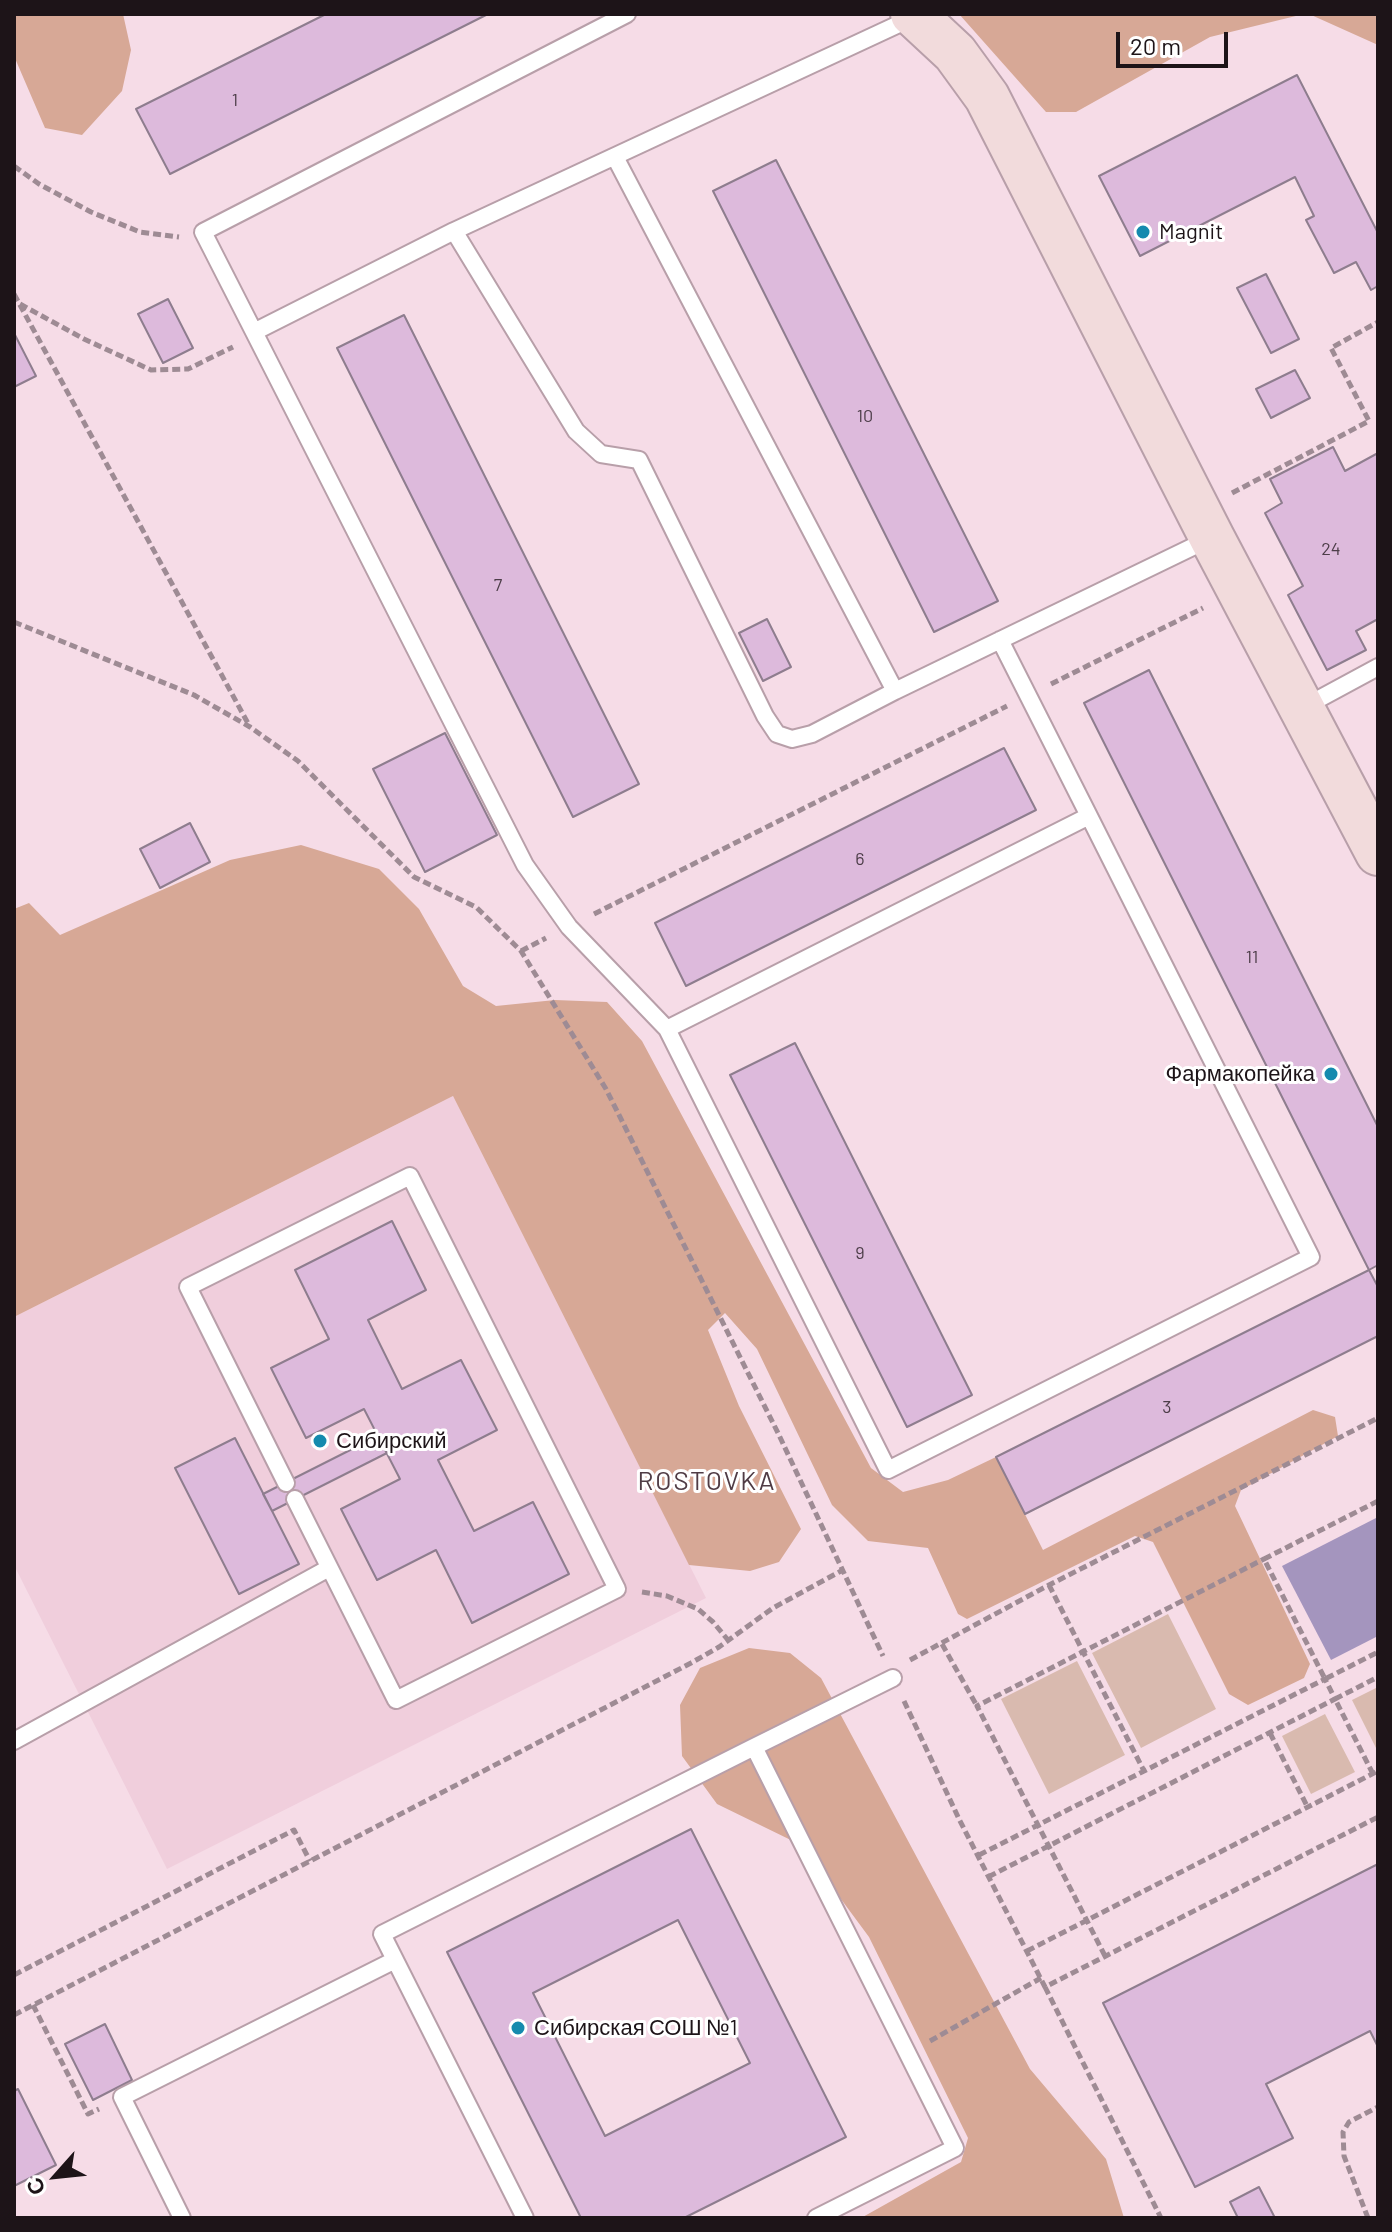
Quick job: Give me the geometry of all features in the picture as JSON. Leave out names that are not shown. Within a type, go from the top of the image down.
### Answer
[{"type":"street","points":[[915,15],[955,53],[987,97],[1205,524],[1378,853]]},
{"type":"lane","points":[[627,14],[203,232],[525,865],[569,927],[667,1029],[888,1470],[1311,1257],[1000,640]]},
{"type":"lane","points":[[255,334],[454,231],[915,15]]},
{"type":"lane","points":[[615,157],[895,691]]},
{"type":"lane","points":[[454,231],[576,431],[601,454],[639,460],[765,716],[777,734],[792,739],[812,734],[1000,640],[1205,524]]},
{"type":"lane","points":[[1303,708],[1378,667]]},
{"type":"lane","points":[[667,1029],[1089,816]]},
{"type":"lane","points":[[286,1483],[188,1287],[410,1176],[617,1589],[396,1700],[295,1499]]},
{"type":"lane","points":[[14,1741],[329,1568]]},
{"type":"lane","points":[[525,2218],[382,1934],[892,1674]]},
{"type":"lane","points":[[754,1747],[955,2148],[816,2218]]},
{"type":"lane","points":[[182,2218],[122,2097],[395,1960]]},
{"type":"path","points":[[14,166],[39,184],[91,212],[140,232],[183,238],[203,232]]},
{"type":"path","points":[[14,294],[250,727]]},
{"type":"path","points":[[19,304],[151,370],[188,369],[255,334]]},
{"type":"path","points":[[1205,524],[1369,421],[1331,348],[1378,322]]},
{"type":"path","points":[[521,951],[1240,589]]},
{"type":"path","points":[[14,622],[194,695],[250,727],[298,761],[414,877],[476,907],[521,951],[606,1089],[778,1433],[959,1819],[1161,2218]]},
{"type":"path","points":[[892,1674],[1049,1585],[1378,1418]]},
{"type":"path","points":[[977,1706],[1378,1501]]},
{"type":"path","points":[[1027,1951],[1376,1773],[1264,1559]]},
{"type":"path","points":[[14,2015],[691,1663],[773,1608],[841,1571]]},
{"type":"path","points":[[1049,1585],[1144,1771]]},
{"type":"path","points":[[617,1589],[667,1596],[698,1609],[728,1640]]},
{"type":"path","points":[[942,1644],[1105,1956]]},
{"type":"path","points":[[979,1855],[1378,1652]]},
{"type":"path","points":[[990,1876],[1378,1677]]},
{"type":"path","points":[[1270,1733],[1308,1808]]},
{"type":"path","points":[[1045,1987],[1378,1817]]},
{"type":"path","points":[[14,1975],[294,1830],[310,1861]]},
{"type":"path","points":[[908,2054],[1041,1978]]},
{"type":"path","points":[[33,2005],[88,2114],[122,2097]]},
{"type":"path","points":[[1368,2218],[1344,2156],[1343,2132],[1349,2122],[1378,2107]]},
{"type":"shaded area","points":[[14,14],[123,14],[131,50],[122,91],[82,135],[45,128],[14,56]]},
{"type":"shaded area","points":[[959,14],[1304,14],[1210,37],[1076,112],[1046,112]]},
{"type":"shaded area","points":[[1309,14],[1378,14],[1378,45]]},
{"type":"shaded area","points":[[301,845],[379,869],[419,909],[463,986],[496,1006],[555,1000],[607,1002],[642,1041],[871,1468],[903,1492],[948,1480],[996,1457],[1043,1550],[1313,1410],[1335,1417],[1338,1436],[1241,1490],[1235,1506],[1310,1664],[1304,1678],[1248,1705],[1229,1694],[1153,1542],[1135,1536],[967,1619],[958,1614],[928,1548],[868,1541],[832,1505],[757,1349],[725,1313],[708,1330],[739,1406],[801,1529],[779,1562],[750,1571],[689,1565],[453,1096],[14,1317],[14,909],[29,903],[60,935],[230,860]]},
{"type":"shaded area","name":"Сибирский","points":[[453,1096],[706,1598],[167,1869],[14,1565],[14,1317]]},
{"type":"shaded area","points":[[1378,1517],[1378,1636],[1331,1660],[1282,1566]]},
{"type":"shaded area","points":[[1168,1614],[1216,1709],[1141,1748],[1092,1653]]},
{"type":"shaded area","points":[[749,1648],[790,1653],[821,1678],[1030,2069],[1106,2159],[1124,2218],[861,2218],[961,2162],[968,2138],[869,1937],[801,1845],[717,1804],[682,1756],[680,1705],[700,1668]]},
{"type":"shaded area","points":[[1077,1661],[1125,1755],[1049,1794],[1001,1699]]},
{"type":"shaded area","points":[[1378,1687],[1378,1752],[1352,1700]]},
{"type":"shaded area","points":[[1325,1714],[1355,1772],[1311,1794],[1282,1736]]},
{"type":"building","points":[[326,14],[488,14],[170,174],[136,109]]},
{"type":"building","points":[[1297,75],[1378,233],[1378,286],[1371,290],[1356,262],[1334,273],[1306,220],[1314,216],[1295,177],[1140,256],[1099,176]]},
{"type":"building","points":[[776,160],[998,601],[934,632],[713,191]]},
{"type":"building","points":[[1266,274],[1299,339],[1271,353],[1237,288]]},
{"type":"building","points":[[168,299],[193,348],[163,363],[138,314]]},
{"type":"building","points":[[404,315],[639,784],[573,817],[337,348]]},
{"type":"building","points":[[14,333],[36,376],[14,387]]},
{"type":"building","points":[[1295,370],[1310,398],[1271,418],[1256,389]]},
{"type":"building","points":[[1333,447],[1345,471],[1378,453],[1378,619],[1356,631],[1366,650],[1327,670],[1288,595],[1303,586],[1265,513],[1282,503],[1270,479]]},
{"type":"building","points":[[767,619],[791,667],[763,681],[739,633]]},
{"type":"building","points":[[1149,670],[1378,1127],[1378,1265],[1369,1270],[1084,703]]},
{"type":"building","points":[[445,733],[497,835],[425,872],[373,769]]},
{"type":"building","points":[[1004,748],[1036,810],[686,986],[655,923]]},
{"type":"building","points":[[190,823],[210,862],[160,888],[140,849]]},
{"type":"building","points":[[795,1043],[972,1395],[907,1427],[730,1075]]},
{"type":"building","points":[[392,1221],[426,1290],[368,1320],[402,1389],[461,1360],[497,1430],[438,1460],[474,1531],[533,1502],[569,1574],[472,1623],[436,1550],[377,1580],[341,1509],[400,1479],[364,1409],[306,1438],[271,1368],[329,1339],[295,1270]]},
{"type":"building","points":[[1369,1270],[1378,1287],[1378,1336],[1025,1514],[996,1457]]},
{"type":"building","points":[[378,1436],[387,1453],[272,1511],[263,1494]]},
{"type":"building","points":[[235,1438],[299,1564],[239,1594],[175,1468]]},
{"type":"building","name":"Сибирская СОШ №1","points":[[691,1829],[846,2137],[684,2218],[581,2218],[447,1952]],"holes":[[[678,1920],[750,2063],[605,2136],[533,1993]]]},
{"type":"building","points":[[1378,1864],[1378,2047],[1370,2031],[1266,2084],[1293,2138],[1195,2187],[1103,2003]]},
{"type":"building","points":[[105,2024],[132,2080],[93,2100],[65,2044]]},
{"type":"building","points":[[18,2089],[56,2165],[14,2186],[14,2091]]},
{"type":"building","points":[[1259,2187],[1275,2218],[1238,2218],[1230,2202]]},
{"type":"place","name":"Magnit","points":[[1143,232]]},
{"type":"place","name":"Фармакопейка","points":[[1331,1074]]},
{"type":"place","name":"Сибирский","points":[[320,1441]]},
{"type":"place","name":"Сибирская СОШ №1","points":[[518,2028]]},
{"type":"district","name":"ROSTOVKA","points":[[707,1481]]}]
